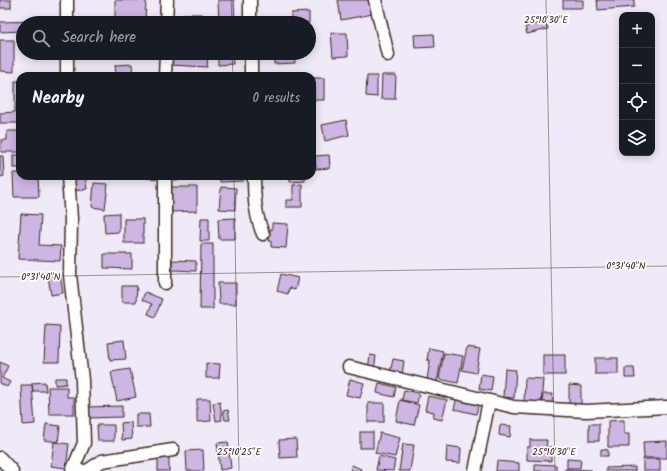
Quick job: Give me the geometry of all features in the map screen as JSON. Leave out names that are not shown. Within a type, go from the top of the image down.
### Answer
[{"type":"street","points":[[66,0],[67,16]]},
{"type":"street","points":[[166,16],[167,0]]},
{"type":"street","points":[[250,0],[250,16]]},
{"type":"street","points":[[375,0],[388,55]]},
{"type":"street","points":[[67,60],[67,72]]},
{"type":"street","points":[[165,72],[166,60]]},
{"type":"street","points":[[251,60],[251,72]]},
{"type":"street","points":[[68,180],[71,219],[70,274],[82,380],[84,443],[73,471],[87,471],[102,461],[173,450]]},
{"type":"street","points":[[165,180],[165,283]]},
{"type":"street","points":[[254,180],[254,201],[258,223],[263,234]]},
{"type":"street","points":[[348,367],[514,407],[586,411],[667,407]]},
{"type":"street","points":[[475,471],[489,401]]},
{"type":"street","points":[[0,458],[12,471]]},
{"type":"building","points":[[0,0],[11,0],[11,8],[0,8]]},
{"type":"building","points":[[115,0],[146,0],[145,16],[115,16]]},
{"type":"building","points":[[218,0],[234,0],[235,16],[219,16]]},
{"type":"building","points":[[338,0],[371,0],[373,14],[341,20]]},
{"type":"building","points":[[563,0],[583,0],[583,8],[563,8]]},
{"type":"building","points":[[597,0],[634,0],[634,7],[598,10]]},
{"type":"building","points":[[309,12],[309,16],[291,16],[291,13]]},
{"type":"building","points":[[184,14],[202,14],[202,16],[184,16]]},
{"type":"building","points":[[546,21],[548,29],[527,34],[525,27]]},
{"type":"building","points":[[0,22],[16,22],[16,31],[0,32]]},
{"type":"building","points":[[331,33],[347,33],[348,56],[333,57]]},
{"type":"building","points":[[434,34],[435,47],[415,48],[414,35]]},
{"type":"building","points":[[0,40],[14,40],[14,72],[0,71]]},
{"type":"building","points":[[171,60],[208,60],[207,67],[171,65]]},
{"type":"building","points":[[218,60],[233,60],[233,64],[218,65]]},
{"type":"building","points":[[274,60],[295,60],[295,63],[274,64]]},
{"type":"building","points":[[132,64],[133,72],[116,72],[115,65]]},
{"type":"building","points":[[382,75],[396,75],[395,99],[381,99]]},
{"type":"building","points":[[367,76],[377,76],[377,97],[366,96]]},
{"type":"building","points":[[316,78],[324,78],[324,100],[316,100]]},
{"type":"building","points":[[16,81],[16,123],[0,123],[0,113],[15,112]]},
{"type":"building","points":[[346,120],[349,135],[325,141],[322,125]]},
{"type":"building","points":[[7,131],[16,131],[16,152],[1,152],[1,140],[7,140]]},
{"type":"building","points":[[13,155],[16,155],[16,168],[13,168]]},
{"type":"building","points":[[329,155],[330,168],[316,169],[316,156]]},
{"type":"building","points":[[0,156],[3,156],[4,176],[0,177]]},
{"type":"building","points":[[13,173],[16,173],[16,180],[38,180],[39,197],[14,197]]},
{"type":"building","points":[[70,180],[86,180],[87,189],[72,191]]},
{"type":"building","points":[[220,180],[243,180],[243,181],[220,182]]},
{"type":"building","points":[[290,180],[305,180],[305,181],[290,182]]},
{"type":"building","points":[[94,183],[108,184],[105,209],[92,207]]},
{"type":"building","points":[[302,184],[302,207],[286,207],[286,200],[293,200],[293,185]]},
{"type":"building","points":[[171,187],[197,187],[197,211],[171,212]]},
{"type":"building","points":[[221,187],[236,188],[235,210],[219,209]]},
{"type":"building","points":[[119,213],[119,232],[105,233],[104,214]]},
{"type":"building","points":[[21,214],[41,215],[39,245],[61,246],[60,261],[18,259]]},
{"type":"building","points":[[201,218],[209,218],[209,241],[200,241]]},
{"type":"building","points":[[235,218],[235,239],[219,239],[218,219]]},
{"type":"building","points":[[124,219],[143,219],[143,243],[124,243]]},
{"type":"building","points":[[272,223],[288,224],[286,248],[271,247],[271,241],[269,241]]},
{"type":"building","points":[[201,244],[213,244],[213,309],[200,309]]},
{"type":"building","points":[[104,254],[132,254],[132,269],[104,268]]},
{"type":"building","points":[[172,260],[196,261],[196,271],[172,270]]},
{"type":"building","points":[[60,274],[63,293],[51,295],[48,276]]},
{"type":"building","points":[[281,274],[298,278],[295,290],[289,288],[288,294],[277,291]]},
{"type":"building","points":[[218,283],[236,283],[236,304],[219,304]]},
{"type":"building","points":[[122,286],[137,286],[136,302],[122,302]]},
{"type":"building","points":[[145,292],[162,299],[155,317],[148,314],[152,304],[142,300]]},
{"type":"building","points":[[46,325],[60,326],[59,362],[44,362]]},
{"type":"building","points":[[124,340],[126,359],[110,360],[108,342]]},
{"type":"building","points":[[467,347],[480,349],[476,373],[462,370]]},
{"type":"building","points":[[429,348],[443,351],[437,382],[427,380],[430,360],[427,360]]},
{"type":"building","points":[[444,353],[463,356],[458,383],[439,379]]},
{"type":"building","points":[[370,355],[376,356],[374,370],[368,369]]},
{"type":"building","points":[[543,355],[565,355],[565,375],[543,375]]},
{"type":"building","points":[[595,358],[618,358],[618,374],[595,374]]},
{"type":"building","points":[[393,359],[404,361],[402,375],[390,373]]},
{"type":"building","points":[[0,362],[8,366],[2,378],[10,382],[7,387],[0,383]]},
{"type":"building","points":[[206,363],[220,364],[219,378],[206,378]]},
{"type":"building","points":[[625,368],[634,368],[635,378],[625,378]]},
{"type":"building","points":[[130,369],[136,397],[117,401],[111,372]]},
{"type":"building","points":[[505,369],[516,370],[514,398],[503,397]]},
{"type":"building","points":[[481,374],[493,376],[491,391],[479,389]]},
{"type":"building","points":[[55,378],[66,378],[66,384],[55,385]]},
{"type":"building","points":[[525,378],[543,379],[541,405],[524,404]]},
{"type":"building","points":[[350,379],[364,383],[360,398],[346,395]]},
{"type":"building","points":[[45,382],[46,391],[33,391],[32,383]]},
{"type":"building","points":[[379,383],[396,387],[394,397],[377,393]]},
{"type":"building","points":[[21,385],[32,385],[35,424],[23,425]]},
{"type":"building","points":[[569,385],[581,386],[581,404],[569,404]]},
{"type":"building","points":[[48,387],[67,387],[67,397],[74,397],[74,414],[49,414]]},
{"type":"building","points":[[404,390],[419,393],[417,403],[402,400]]},
{"type":"building","points":[[543,394],[553,394],[552,405],[542,405]]},
{"type":"building","points":[[428,396],[447,400],[442,420],[433,418],[434,412],[425,410]]},
{"type":"building","points":[[457,397],[479,402],[476,414],[454,409]]},
{"type":"building","points":[[197,399],[210,399],[211,421],[197,422]]},
{"type":"building","points":[[400,400],[419,405],[414,425],[396,421]]},
{"type":"building","points":[[220,402],[222,420],[216,421],[213,403]]},
{"type":"building","points":[[368,403],[384,403],[384,422],[368,422]]},
{"type":"building","points":[[122,406],[122,417],[87,418],[87,407]]},
{"type":"building","points":[[228,410],[230,420],[225,420],[223,411]]},
{"type":"building","points":[[136,414],[149,414],[150,427],[136,427]]},
{"type":"building","points":[[624,420],[624,434],[629,434],[629,447],[608,447],[608,421]]},
{"type":"building","points":[[131,422],[132,439],[122,440],[121,423]]},
{"type":"building","points":[[46,424],[60,426],[58,442],[44,440]]},
{"type":"building","points":[[589,424],[599,424],[599,441],[589,441]]},
{"type":"building","points":[[97,425],[114,425],[114,441],[98,441]]},
{"type":"building","points":[[500,425],[511,426],[510,437],[499,435]]},
{"type":"building","points":[[360,432],[373,432],[373,448],[360,448]]},
{"type":"building","points":[[380,433],[400,438],[395,457],[375,453]]},
{"type":"building","points":[[296,439],[297,457],[280,458],[279,440]]},
{"type":"building","points":[[530,440],[547,440],[546,447],[551,447],[551,461],[527,460],[527,447],[530,447]]},
{"type":"building","points":[[667,441],[667,458],[644,458],[643,442]]},
{"type":"building","points":[[54,442],[69,444],[66,468],[51,466]]},
{"type":"building","points":[[228,442],[231,468],[220,470],[217,443]]},
{"type":"building","points":[[403,444],[414,445],[410,471],[399,471]]},
{"type":"building","points":[[447,446],[461,448],[460,463],[446,462]]},
{"type":"building","points":[[601,449],[608,450],[608,456],[601,456]]},
{"type":"building","points":[[203,450],[204,471],[187,471],[186,451]]},
{"type":"building","points":[[379,456],[395,460],[393,471],[376,470]]},
{"type":"building","points":[[158,457],[169,457],[169,471],[158,471]]},
{"type":"building","points":[[567,459],[581,460],[580,468],[567,468]]},
{"type":"building","points":[[643,459],[660,459],[660,471],[643,471]]},
{"type":"building","points":[[497,461],[519,463],[519,471],[496,471]]},
{"type":"building","points":[[535,464],[556,465],[556,471],[535,471]]},
{"type":"building","points":[[352,465],[361,469],[360,471],[350,471]]},
{"type":"building","points":[[635,467],[635,471],[606,471],[606,468]]},
{"type":"building","points":[[565,469],[592,470],[565,471]]}]
